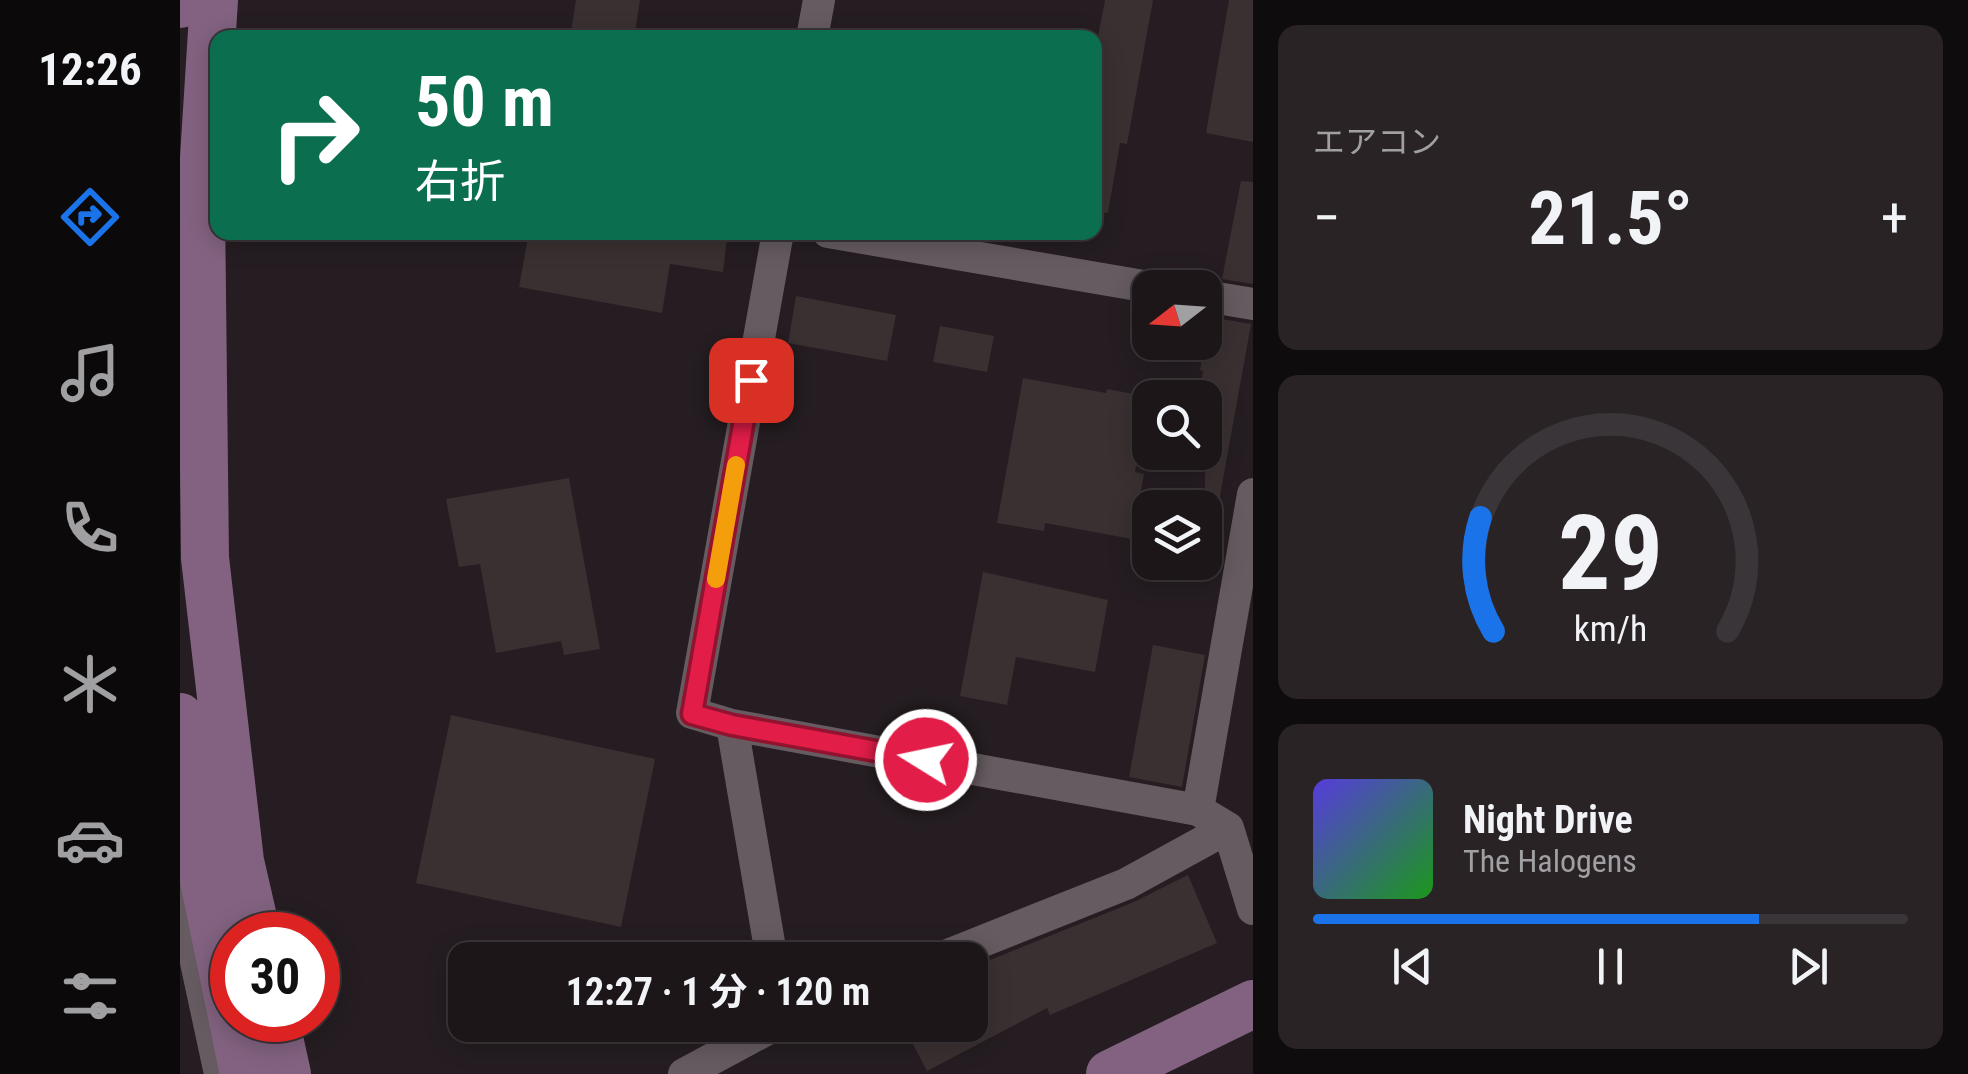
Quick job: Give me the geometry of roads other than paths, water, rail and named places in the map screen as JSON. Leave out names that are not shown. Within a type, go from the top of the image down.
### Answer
[{"type":"street","points":[[212,30],[214,0]]},
{"type":"street","points":[[239,30],[244,0]]},
{"type":"street","points":[[813,30],[819,0]]},
{"type":"street","points":[[210,63],[201,205],[205,539],[240,861],[254,912]]},
{"type":"street","points":[[226,240],[226,379],[236,556],[259,806],[260,912]]},
{"type":"street","points":[[777,240],[692,714],[732,725],[1198,810],[1228,828],[1253,910]]},
{"type":"street","points":[[875,240],[1132,284]]},
{"type":"street","points":[[1222,299],[1253,304]]},
{"type":"street","points":[[1198,810],[1253,494]]},
{"type":"street","points":[[180,717],[182,782],[244,1074]]},
{"type":"street","points":[[732,725],[769,942]]},
{"type":"street","points":[[980,942],[1126,884],[1228,828]]},
{"type":"street","points":[[180,888],[220,1074]]},
{"type":"street","points":[[1110,1074],[1253,1004]]},
{"type":"street","points":[[280,1042],[287,1074]]},
{"type":"street","points":[[691,1072],[745,1042]]}]
